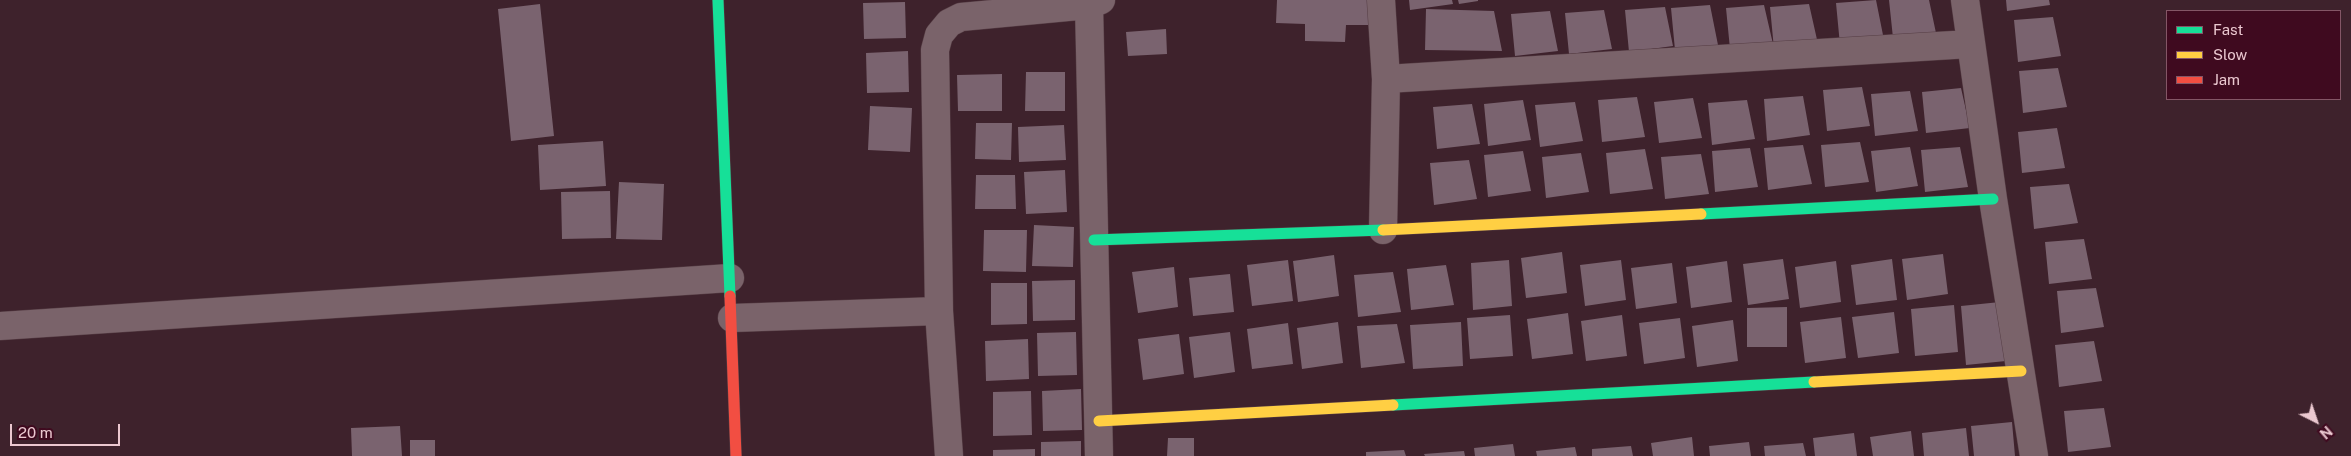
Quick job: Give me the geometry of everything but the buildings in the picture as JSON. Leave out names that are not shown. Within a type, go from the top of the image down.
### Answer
[{"type":"street","points":[[718,0],[736,456]]},
{"type":"street","points":[[1381,0],[1386,79],[1383,230]]},
{"type":"street","points":[[1965,0],[1993,198],[2034,456]]},
{"type":"street","points":[[949,456],[939,311],[934,50],[939,35],[949,24],[961,17],[1095,3],[1094,240],[1100,456]]},
{"type":"street","points":[[1386,79],[1970,44]]},
{"type":"street","points":[[1094,240],[1383,230],[1993,198]]},
{"type":"street","points":[[0,326],[730,278]]},
{"type":"street","points":[[732,318],[939,311]]},
{"type":"street","points":[[1099,420],[2021,371]]},
{"type":"traffic: fast","points":[[718,0],[730,296]]},
{"type":"traffic: fast","points":[[1701,214],[1993,199]]},
{"type":"traffic: fast","points":[[1094,240],[1383,230]]},
{"type":"traffic: fast","points":[[1393,405],[1814,382]]},
{"type":"traffic: slow","points":[[1383,230],[1701,214]]},
{"type":"traffic: slow","points":[[1814,382],[2021,371]]},
{"type":"traffic: slow","points":[[1099,421],[1393,405]]},
{"type":"traffic: jam","points":[[730,296],[736,456]]}]
